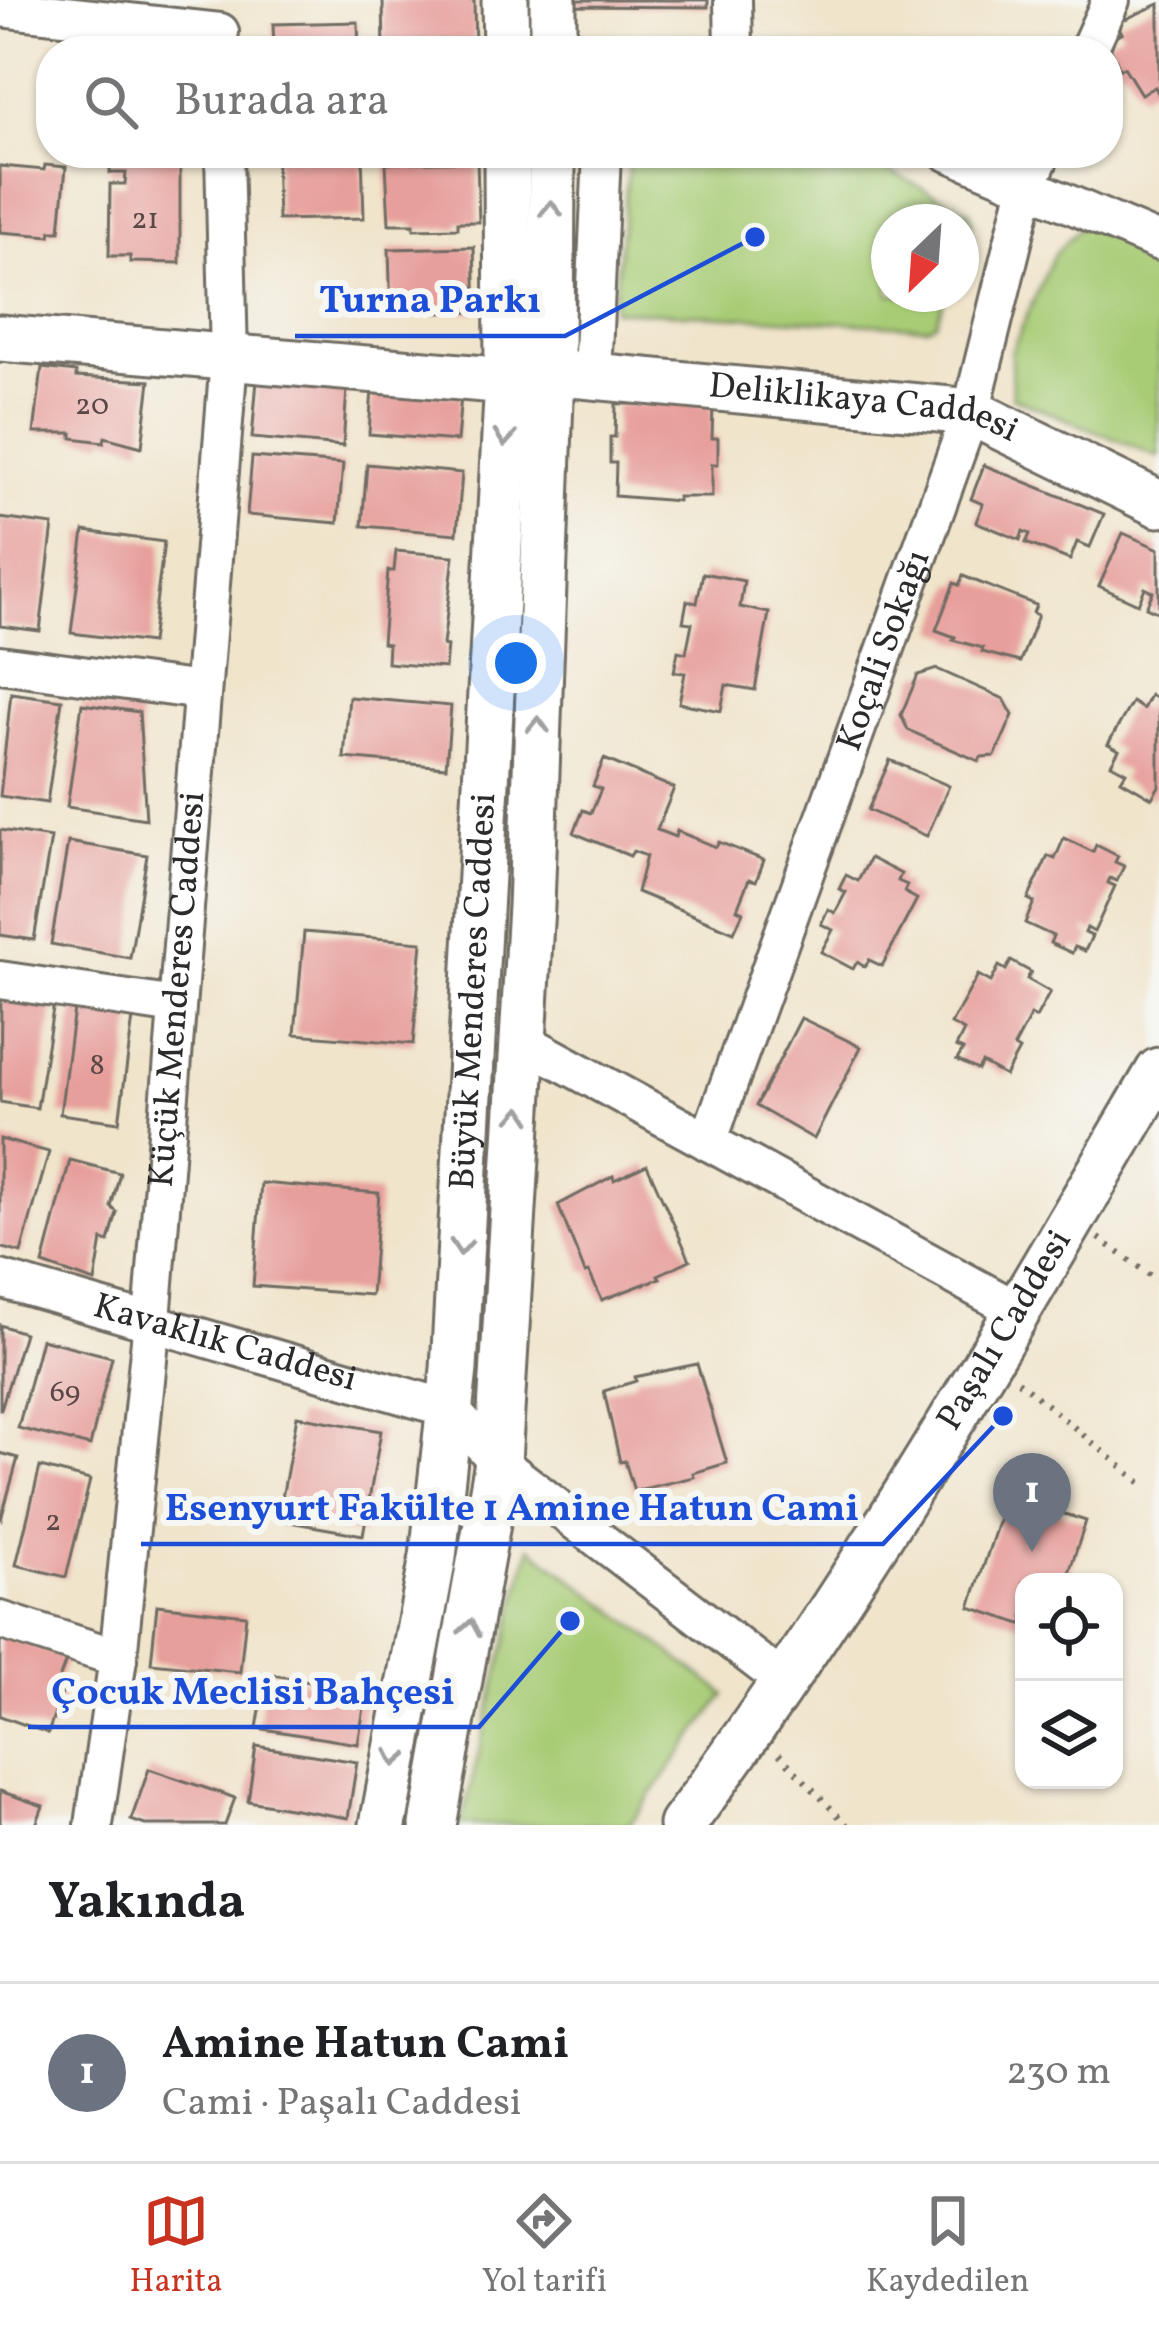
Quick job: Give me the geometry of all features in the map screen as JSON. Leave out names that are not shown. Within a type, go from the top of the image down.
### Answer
[{"type":"street","points":[[506,0],[506,36]]},
{"type":"street","points":[[553,0],[553,36]]},
{"type":"street","points":[[733,0],[734,36]]},
{"type":"street","points":[[1095,36],[1111,0]]},
{"type":"street","points":[[0,8],[220,28]]},
{"type":"street","name":"Küçük Menderes Caddesi","points":[[94,1825],[118,1658],[152,1320],[229,359],[224,168]]},
{"type":"street","name":"Büyük Menderes Caddesi","points":[[382,1825],[433,1557],[551,376],[510,168]]},
{"type":"street","name":"Büyük Menderes Caddesi","points":[[433,1825],[498,1462],[525,1042],[551,376],[551,168]]},
{"type":"street","points":[[551,376],[599,168]]},
{"type":"street","points":[[1034,170],[1159,242]]},
{"type":"street","name":"Koçali Sokağı","points":[[707,1142],[971,412],[1034,170]]},
{"type":"street","name":"Deliklikaya Caddesi","points":[[0,338],[229,359],[551,376],[971,412],[1159,504]]},
{"type":"street","points":[[0,664],[201,691]]},
{"type":"street","points":[[0,980],[176,1006]]},
{"type":"street","points":[[525,1042],[1017,1310]]},
{"type":"street","name":"Paşalı Caddesi","points":[[682,1825],[786,1683],[989,1357],[1159,1071]]},
{"type":"street","name":"Kavaklık Caddesi","points":[[0,1279],[450,1409]]},
{"type":"street","points":[[450,1409],[498,1462],[786,1683]]},
{"type":"street","points":[[0,1620],[118,1658]]},
{"type":"path","points":[[1072,1219],[1159,1282]]},
{"type":"path","points":[[989,1357],[1144,1486]]},
{"type":"path","points":[[754,1728],[847,1825]]},
{"type":"green space","points":[[628,168],[882,168],[955,204],[871,204],[871,312],[940,312],[928,327],[613,310]]},
{"type":"green space","points":[[1095,211],[1159,238],[1159,457],[1012,397],[1011,352],[1053,256]]},
{"type":"green space","points":[[530,1547],[725,1694],[629,1825],[461,1825]]},
{"type":"building","points":[[383,0],[474,0],[475,36],[384,36]]},
{"type":"building","points":[[563,0],[708,0],[708,7],[563,6]]},
{"type":"building","points":[[1159,4],[1159,95],[1155,87],[1141,94],[1123,68],[1123,36],[1116,36],[1122,33],[1117,23]]},
{"type":"building","points":[[358,22],[358,36],[273,36],[273,24]]},
{"type":"building","points":[[0,166],[66,168],[60,231],[51,231],[50,236],[0,232]]},
{"type":"building","points":[[110,168],[180,168],[180,263],[130,262],[130,256],[109,256],[110,184],[125,184],[126,173],[110,173]]},
{"type":"building","points":[[276,168],[362,168],[364,218],[278,220]]},
{"type":"building","points":[[386,168],[477,168],[479,222],[458,222],[458,228],[414,229],[414,224],[389,224]]},
{"type":"building","points":[[474,247],[476,312],[391,314],[389,249]]},
{"type":"building","points":[[42,368],[76,372],[76,377],[150,381],[142,447],[105,437],[104,442],[72,438],[72,433],[34,433]]},
{"type":"building","points":[[257,380],[347,388],[343,446],[252,438]]},
{"type":"building","points":[[372,388],[461,396],[457,441],[369,434]]},
{"type":"building","points":[[649,400],[713,405],[712,438],[718,438],[718,464],[712,464],[712,497],[678,497],[678,501],[615,496],[616,463],[610,463],[610,437],[615,437],[616,404],[649,404]]},
{"type":"building","points":[[252,457],[343,464],[338,523],[247,515]]},
{"type":"building","points":[[367,464],[462,473],[457,534],[362,526]]},
{"type":"building","points":[[984,465],[1104,514],[1090,547],[1077,542],[1070,560],[1026,543],[1030,534],[1023,531],[1020,540],[976,522],[983,504],[971,499]]},
{"type":"building","points":[[0,518],[53,525],[40,631],[0,626]]},
{"type":"building","points":[[84,531],[164,542],[151,643],[71,633]]},
{"type":"building","points":[[1123,533],[1159,549],[1159,613],[1146,607],[1153,592],[1145,588],[1138,604],[1099,586]]},
{"type":"building","points":[[396,551],[454,556],[443,645],[447,646],[445,668],[387,663],[388,644],[382,643],[388,571],[394,571]]},
{"type":"building","points":[[703,573],[744,581],[740,607],[769,613],[755,690],[726,685],[721,711],[679,703],[685,673],[674,672],[678,651],[686,653],[692,623],[683,622],[687,601],[697,603]]},
{"type":"building","points":[[963,576],[1036,605],[1033,613],[1038,615],[1020,662],[982,652],[983,648],[936,630],[954,583],[959,585]]},
{"type":"building","points":[[937,669],[1004,699],[1013,715],[995,756],[979,761],[908,730],[901,715],[918,675]]},
{"type":"building","points":[[11,693],[62,700],[47,803],[0,796]]},
{"type":"building","points":[[1150,695],[1159,700],[1159,786],[1152,798],[1121,780],[1126,772],[1111,764],[1119,750],[1108,744],[1132,702],[1143,709]]},
{"type":"building","points":[[349,697],[451,706],[446,767],[344,758]]},
{"type":"building","points":[[82,704],[139,712],[146,819],[67,807]]},
{"type":"building","points":[[604,759],[674,788],[657,830],[675,837],[677,831],[716,847],[719,842],[764,860],[756,881],[749,879],[734,932],[637,892],[646,856],[633,851],[630,856],[574,833],[583,810],[591,813],[601,789],[593,786]]},
{"type":"building","points":[[890,760],[949,786],[927,836],[868,810]]},
{"type":"building","points":[[0,830],[51,838],[34,940],[0,935]]},
{"type":"building","points":[[1064,838],[1093,852],[1096,845],[1118,856],[1115,862],[1124,866],[1117,881],[1110,878],[1108,883],[1115,886],[1094,932],[1087,928],[1085,933],[1092,936],[1085,951],[1075,947],[1072,953],[1050,943],[1053,936],[1025,923],[1034,902],[1028,899],[1048,856],[1055,859]]},
{"type":"building","points":[[68,842],[147,855],[130,958],[51,944]]},
{"type":"building","points":[[870,858],[901,874],[898,881],[907,885],[904,892],[917,899],[882,966],[869,960],[865,967],[857,962],[853,969],[821,952],[833,930],[821,924],[828,909],[835,913],[846,892],[839,889],[846,875],[858,881]]},
{"type":"building","points":[[304,932],[422,942],[413,1044],[295,1034]]},
{"type":"building","points":[[1011,961],[1031,972],[1027,979],[1050,992],[1036,1018],[1031,1015],[1005,1076],[982,1063],[978,1070],[957,1060],[963,1050],[956,1047],[964,1031],[951,1024],[978,975],[991,982],[999,966],[1006,970]]},
{"type":"building","points":[[1,994],[54,1003],[37,1108],[0,1102]]},
{"type":"building","points":[[74,1009],[133,1018],[119,1122],[60,1114]]},
{"type":"building","points":[[801,1018],[861,1047],[814,1139],[756,1106]]},
{"type":"building","points":[[0,1139],[49,1152],[21,1253],[0,1247]]},
{"type":"building","points":[[70,1160],[120,1173],[111,1207],[117,1212],[109,1242],[102,1240],[95,1282],[43,1264]]},
{"type":"building","points":[[647,1165],[690,1260],[658,1275],[660,1278],[602,1300],[589,1272],[585,1273],[558,1205],[613,1176],[614,1180]]},
{"type":"building","points":[[261,1183],[379,1193],[371,1295],[253,1286]]},
{"type":"building","points":[[0,1325],[24,1333],[1,1409],[0,1409]]},
{"type":"building","points":[[41,1339],[112,1357],[90,1446],[18,1428]]},
{"type":"building","points":[[697,1364],[727,1463],[693,1473],[694,1477],[634,1491],[625,1461],[620,1462],[604,1391],[636,1381],[635,1377]]},
{"type":"building","points":[[297,1416],[381,1431],[363,1535],[278,1520]]},
{"type":"building","points":[[0,1453],[18,1458],[1,1519],[0,1518]]},
{"type":"building","points":[[40,1467],[90,1480],[66,1577],[16,1565]]},
{"type":"building","points":[[1007,1495],[1086,1521],[1069,1573],[1015,1573],[1015,1622],[970,1607]]},
{"type":"building","points":[[157,1605],[246,1615],[240,1672],[151,1663]]},
{"type":"building","points":[[0,1634],[67,1658],[56,1688],[63,1690],[48,1733],[0,1716]]},
{"type":"building","points":[[266,1674],[367,1690],[358,1744],[257,1728]]},
{"type":"building","points":[[256,1746],[357,1762],[348,1818],[248,1801]]},
{"type":"building","points":[[149,1769],[235,1798],[225,1825],[145,1825],[131,1820]]},
{"type":"building","points":[[0,1791],[43,1806],[36,1825],[0,1825]]},
{"type":"place","name":"Turna Parkı","points":[[755,237]]},
{"type":"place","name":"Esenyurt Fakülte 1 Amine Hatun Cami","points":[[1003,1416]]},
{"type":"place","name":"Amine Hatun Cami","points":[[1032,1552]]},
{"type":"place","name":"Çocuk Meclisi Bahçesi","points":[[570,1621]]}]
